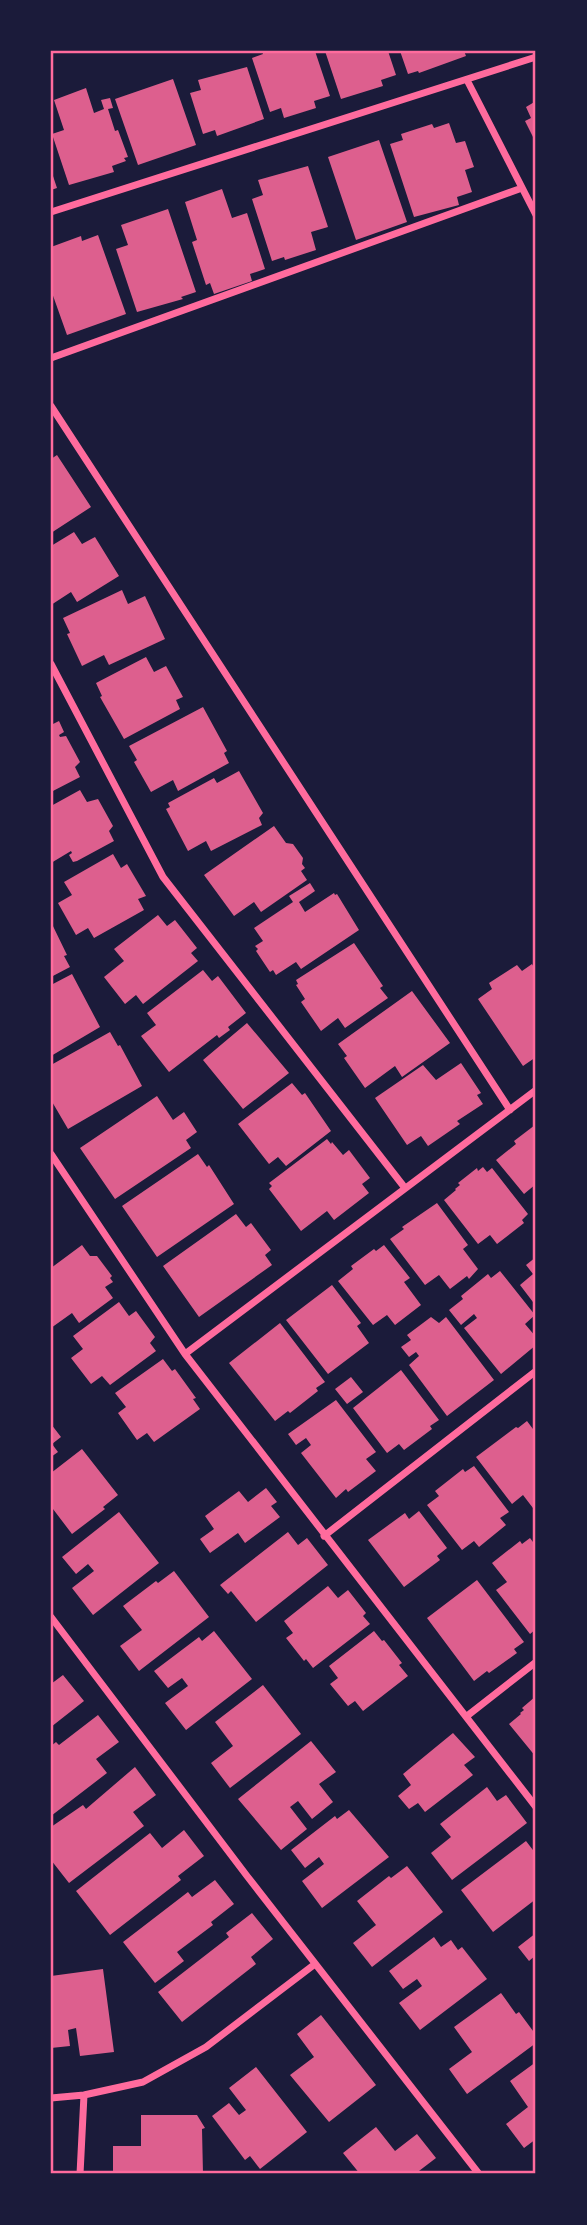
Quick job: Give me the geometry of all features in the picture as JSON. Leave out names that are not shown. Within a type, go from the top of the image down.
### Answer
[{"type":"street","points":[[51,212],[536,57]]},
{"type":"street","points":[[467,79],[536,215]]},
{"type":"street","points":[[51,358],[522,188]]},
{"type":"street","points":[[51,406],[510,1110]]},
{"type":"street","points":[[51,664],[163,877],[405,1188]]},
{"type":"street","points":[[185,1354],[536,1090]]},
{"type":"street","points":[[51,1154],[185,1354],[536,1807]]},
{"type":"street","points":[[324,1536],[536,1371]]},
{"type":"street","points":[[51,1617],[479,2174]]},
{"type":"street","points":[[467,1716],[536,1662]]},
{"type":"street","points":[[51,2098],[85,2095],[143,2082],[206,2047],[315,1964]]},
{"type":"street","points":[[80,2174],[85,2095]]},
{"type":"building","points":[[262,51],[315,51],[330,96],[314,101],[316,108],[284,118],[281,108],[270,112],[252,58],[263,54]]},
{"type":"building","points":[[325,51],[388,51],[396,75],[381,80],[383,86],[341,99]]},
{"type":"building","points":[[400,51],[464,51],[466,56],[419,73],[408,74]]},
{"type":"building","points":[[247,67],[264,119],[217,136],[215,130],[203,134],[190,93],[201,90],[198,80]]},
{"type":"building","points":[[173,79],[196,145],[138,165],[115,99]]},
{"type":"building","points":[[86,88],[94,113],[104,109],[101,100],[110,98],[113,108],[108,109],[128,157],[124,158],[126,161],[112,166],[114,172],[69,185],[52,134],[64,130],[54,100]]},
{"type":"building","points":[[536,101],[536,143],[525,121],[531,118],[526,107]]},
{"type":"building","points":[[449,123],[456,143],[465,141],[474,167],[465,170],[472,192],[457,197],[459,205],[414,217],[390,144],[403,140],[401,134],[432,124],[434,128]]},
{"type":"building","points":[[379,140],[407,222],[356,240],[328,157]]},
{"type":"building","points":[[308,166],[328,227],[311,232],[316,250],[285,260],[284,257],[272,261],[252,199],[263,195],[258,180]]},
{"type":"building","points":[[51,170],[57,188],[51,190]]},
{"type":"building","points":[[222,189],[232,218],[247,213],[265,269],[250,274],[252,281],[214,294],[210,283],[206,285],[192,242],[197,240],[185,202]]},
{"type":"building","points":[[168,209],[196,292],[181,297],[183,299],[137,312],[116,249],[128,245],[121,225]]},
{"type":"building","points":[[98,235],[126,314],[67,335],[51,290],[51,247],[81,236],[82,241]]},
{"type":"building","points":[[57,455],[91,507],[51,533],[51,459]]},
{"type":"building","points":[[74,532],[82,544],[95,537],[119,576],[77,602],[71,592],[51,605],[51,546]]},
{"type":"building","points":[[122,590],[128,604],[145,596],[165,639],[109,665],[104,655],[82,666],[67,634],[70,633],[63,618]]},
{"type":"building","points":[[146,657],[154,672],[166,666],[183,697],[176,700],[180,709],[124,739],[100,697],[102,696],[96,683]]},
{"type":"building","points":[[203,707],[227,751],[224,753],[229,763],[178,791],[173,780],[151,792],[134,762],[137,760],[129,746]]},
{"type":"building","points":[[59,721],[64,732],[60,737],[66,736],[80,762],[75,767],[80,777],[51,792],[51,725]]},
{"type":"building","points":[[239,771],[263,813],[259,818],[262,825],[211,851],[206,841],[188,851],[166,809],[170,807],[168,803],[214,778],[217,783]]},
{"type":"building","points":[[80,790],[87,802],[98,799],[113,826],[109,831],[114,841],[77,861],[73,862],[69,855],[71,851],[51,863],[51,806]]},
{"type":"building","points":[[274,826],[286,843],[293,844],[303,858],[302,864],[305,868],[301,871],[307,880],[261,912],[254,902],[234,916],[204,875]]},
{"type":"building","points":[[113,854],[121,868],[127,864],[146,896],[138,899],[144,910],[94,938],[88,928],[76,935],[58,903],[72,895],[64,882]]},
{"type":"building","points":[[310,883],[315,891],[299,902],[305,912],[334,893],[337,894],[359,930],[301,969],[296,962],[276,975],[273,970],[270,972],[256,951],[258,949],[255,946],[263,941],[254,928],[293,902],[289,896]]},
{"type":"building","points":[[158,915],[167,926],[175,920],[197,948],[191,953],[198,961],[143,1004],[136,995],[125,1004],[104,977],[124,961],[114,949]]},
{"type":"building","points":[[51,922],[70,967],[51,977]]},
{"type":"building","points":[[354,943],[388,998],[345,1028],[338,1018],[321,1031],[301,1002],[305,999],[296,985],[296,980]]},
{"type":"building","points":[[532,964],[536,971],[536,1057],[523,1066],[478,999],[492,989],[489,983],[517,965],[522,971]]},
{"type":"building","points":[[203,970],[212,981],[218,976],[246,1013],[228,1027],[230,1030],[219,1038],[217,1035],[169,1072],[141,1036],[156,1025],[147,1013]]},
{"type":"building","points":[[72,974],[100,1027],[51,1056],[51,985]]},
{"type":"building","points":[[412,991],[450,1043],[402,1077],[395,1066],[365,1088],[344,1058],[347,1056],[338,1044]]},
{"type":"building","points":[[247,1023],[289,1073],[243,1109],[203,1060]]},
{"type":"building","points":[[110,1032],[142,1086],[68,1129],[51,1100],[51,1065]]},
{"type":"building","points":[[461,1063],[481,1093],[477,1095],[483,1104],[457,1121],[460,1124],[428,1146],[421,1136],[407,1145],[375,1098],[423,1065],[436,1080]]},
{"type":"building","points":[[292,1083],[302,1095],[305,1093],[331,1131],[286,1166],[278,1157],[269,1164],[238,1124]]},
{"type":"building","points":[[157,1096],[173,1120],[184,1112],[197,1132],[186,1140],[191,1148],[115,1199],[80,1148]]},
{"type":"building","points":[[535,1125],[536,1184],[524,1194],[496,1160],[516,1144],[514,1141]]},
{"type":"building","points":[[327,1139],[343,1155],[349,1150],[370,1178],[362,1184],[369,1193],[334,1220],[327,1211],[301,1231],[269,1189],[272,1186],[269,1183]]},
{"type":"building","points":[[198,1154],[207,1167],[209,1165],[234,1204],[157,1257],[122,1206]]},
{"type":"building","points":[[483,1167],[487,1172],[492,1168],[528,1214],[522,1220],[524,1223],[497,1244],[490,1235],[478,1244],[444,1200],[456,1190],[460,1185],[458,1183],[477,1168],[478,1171]]},
{"type":"building","points":[[437,1203],[468,1245],[463,1249],[478,1269],[469,1279],[467,1276],[450,1289],[439,1275],[425,1285],[390,1239],[404,1229],[402,1227]]},
{"type":"building","points":[[236,1214],[246,1227],[251,1223],[271,1250],[265,1255],[272,1265],[199,1317],[163,1266]]},
{"type":"building","points":[[82,1245],[90,1256],[97,1256],[112,1276],[110,1278],[113,1282],[105,1287],[113,1298],[79,1323],[72,1313],[51,1328],[51,1268]]},
{"type":"building","points":[[384,1245],[410,1278],[404,1282],[421,1305],[395,1325],[387,1315],[373,1325],[338,1281],[353,1269],[351,1266]]},
{"type":"building","points":[[536,1257],[536,1306],[520,1285],[533,1274],[526,1265]]},
{"type":"building","points":[[500,1271],[535,1315],[525,1324],[536,1337],[536,1345],[501,1374],[464,1328],[477,1318],[474,1314],[461,1325],[449,1310],[463,1299],[461,1296],[488,1274],[491,1278]]},
{"type":"building","points":[[332,1285],[361,1323],[357,1326],[369,1343],[328,1374],[286,1320]]},
{"type":"building","points":[[119,1302],[129,1316],[136,1311],[155,1337],[150,1343],[156,1351],[110,1385],[102,1376],[91,1384],[71,1358],[83,1349],[73,1336]]},
{"type":"building","points":[[431,1317],[439,1323],[446,1317],[494,1380],[447,1416],[409,1365],[419,1356],[416,1352],[409,1357],[401,1347],[411,1340],[407,1335]]},
{"type":"building","points":[[280,1323],[325,1382],[290,1413],[288,1411],[275,1421],[229,1363]]},
{"type":"building","points":[[163,1359],[172,1371],[175,1369],[196,1398],[193,1399],[200,1409],[154,1442],[147,1433],[137,1440],[118,1413],[126,1407],[115,1393]]},
{"type":"building","points":[[401,1370],[439,1420],[430,1426],[432,1429],[404,1450],[399,1444],[387,1453],[353,1408]]},
{"type":"building","points":[[351,1377],[363,1392],[347,1404],[335,1389]]},
{"type":"building","points":[[336,1400],[376,1452],[366,1459],[376,1471],[336,1498],[301,1453],[311,1445],[306,1438],[296,1445],[288,1434]]},
{"type":"building","points":[[527,1421],[536,1433],[536,1512],[523,1495],[512,1504],[476,1457]]},
{"type":"building","points":[[51,1424],[61,1437],[52,1444],[58,1452],[51,1457]]},
{"type":"building","points":[[82,1449],[118,1495],[103,1507],[105,1509],[72,1534],[53,1509],[51,1511],[51,1473]]},
{"type":"building","points":[[474,1466],[509,1512],[500,1518],[506,1525],[479,1547],[474,1541],[462,1550],[427,1505],[439,1496],[435,1491],[463,1469],[465,1472]]},
{"type":"building","points":[[266,1488],[277,1502],[271,1506],[280,1517],[245,1543],[238,1533],[210,1553],[200,1539],[214,1529],[205,1516],[239,1491],[248,1502]]},
{"type":"building","points":[[419,1511],[447,1548],[437,1556],[440,1560],[404,1587],[368,1540],[405,1513],[409,1519]]},
{"type":"building","points":[[119,1512],[159,1563],[93,1615],[72,1588],[94,1571],[88,1564],[76,1574],[62,1557]]},
{"type":"building","points":[[288,1532],[298,1545],[307,1538],[328,1565],[256,1622],[231,1591],[228,1594],[220,1585]]},
{"type":"building","points":[[530,1538],[536,1546],[536,1629],[530,1634],[496,1590],[507,1582],[492,1563],[520,1541],[522,1544]]},
{"type":"building","points":[[174,1571],[209,1617],[139,1671],[120,1646],[142,1630],[123,1606]]},
{"type":"building","points":[[477,1580],[524,1642],[514,1649],[517,1653],[474,1681],[427,1618]]},
{"type":"building","points":[[328,1586],[338,1598],[348,1590],[366,1613],[363,1616],[370,1624],[313,1668],[286,1638],[293,1633],[284,1621]]},
{"type":"building","points":[[214,1631],[252,1679],[186,1730],[165,1703],[188,1686],[182,1678],[168,1688],[154,1671],[199,1637],[202,1641]]},
{"type":"building","points":[[374,1631],[402,1663],[399,1665],[408,1676],[363,1711],[355,1701],[348,1706],[330,1684],[338,1678],[329,1666]]},
{"type":"building","points":[[63,1675],[84,1701],[51,1727],[51,1684]]},
{"type":"building","points":[[263,1685],[301,1734],[230,1788],[211,1763],[233,1746],[215,1722]]},
{"type":"building","points":[[536,1696],[536,1757],[509,1724]]},
{"type":"building","points":[[98,1715],[119,1742],[96,1759],[107,1773],[51,1816],[51,1746],[56,1742],[59,1745]]},
{"type":"building","points":[[453,1733],[475,1757],[464,1765],[473,1775],[425,1812],[418,1803],[409,1809],[398,1796],[411,1785],[403,1774]]},
{"type":"building","points":[[311,1741],[336,1772],[319,1784],[333,1802],[312,1819],[298,1801],[290,1807],[307,1829],[281,1850],[238,1799]]},
{"type":"building","points":[[135,1767],[156,1795],[133,1812],[144,1826],[69,1883],[51,1860],[51,1827],[83,1805],[86,1809]]},
{"type":"building","points":[[487,1787],[497,1801],[506,1795],[527,1823],[452,1880],[431,1853],[451,1837],[440,1824]]},
{"type":"building","points":[[349,1810],[389,1857],[322,1908],[302,1881],[324,1864],[319,1857],[305,1868],[291,1850],[335,1816],[337,1819]]},
{"type":"building","points":[[184,1830],[204,1856],[178,1876],[181,1880],[110,1935],[76,1891],[150,1833],[162,1848]]},
{"type":"building","points":[[526,1841],[536,1854],[536,1899],[493,1932],[461,1890]]},
{"type":"building","points":[[407,1866],[443,1912],[372,1967],[353,1943],[376,1925],[357,1901],[389,1876],[391,1878]]},
{"type":"building","points":[[215,1880],[234,1904],[211,1922],[213,1925],[177,1952],[184,1961],[155,1983],[123,1942],[188,1892],[192,1897]]},
{"type":"building","points":[[252,1913],[273,1939],[251,1957],[256,1964],[182,2022],[158,1992],[229,1937],[226,1933]]},
{"type":"building","points":[[536,1933],[536,1955],[529,1961],[518,1947]]},
{"type":"building","points":[[434,1937],[441,1947],[451,1940],[458,1950],[462,1947],[487,1979],[420,2030],[399,2003],[422,1986],[417,1979],[403,1989],[389,1971]]},
{"type":"building","points":[[103,1969],[114,2052],[80,2056],[76,2028],[68,2030],[70,2046],[51,2048],[51,1976]]},
{"type":"building","points":[[501,1993],[536,2035],[536,2043],[467,2094],[449,2069],[472,2052],[454,2027]]},
{"type":"building","points":[[321,2015],[376,2085],[329,2122],[290,2075],[314,2057],[297,2034]]},
{"type":"building","points":[[536,2062],[536,2139],[524,2148],[506,2124],[528,2107],[510,2081]]},
{"type":"building","points":[[256,2067],[307,2132],[260,2169],[250,2156],[245,2160],[212,2116],[229,2103],[239,2115],[246,2110],[229,2088]]},
{"type":"building","points":[[141,2115],[197,2115],[205,2128],[202,2129],[203,2174],[113,2174],[113,2146],[141,2146]]},
{"type":"building","points":[[376,2127],[395,2151],[417,2134],[436,2158],[415,2174],[360,2174],[343,2153]]}]
